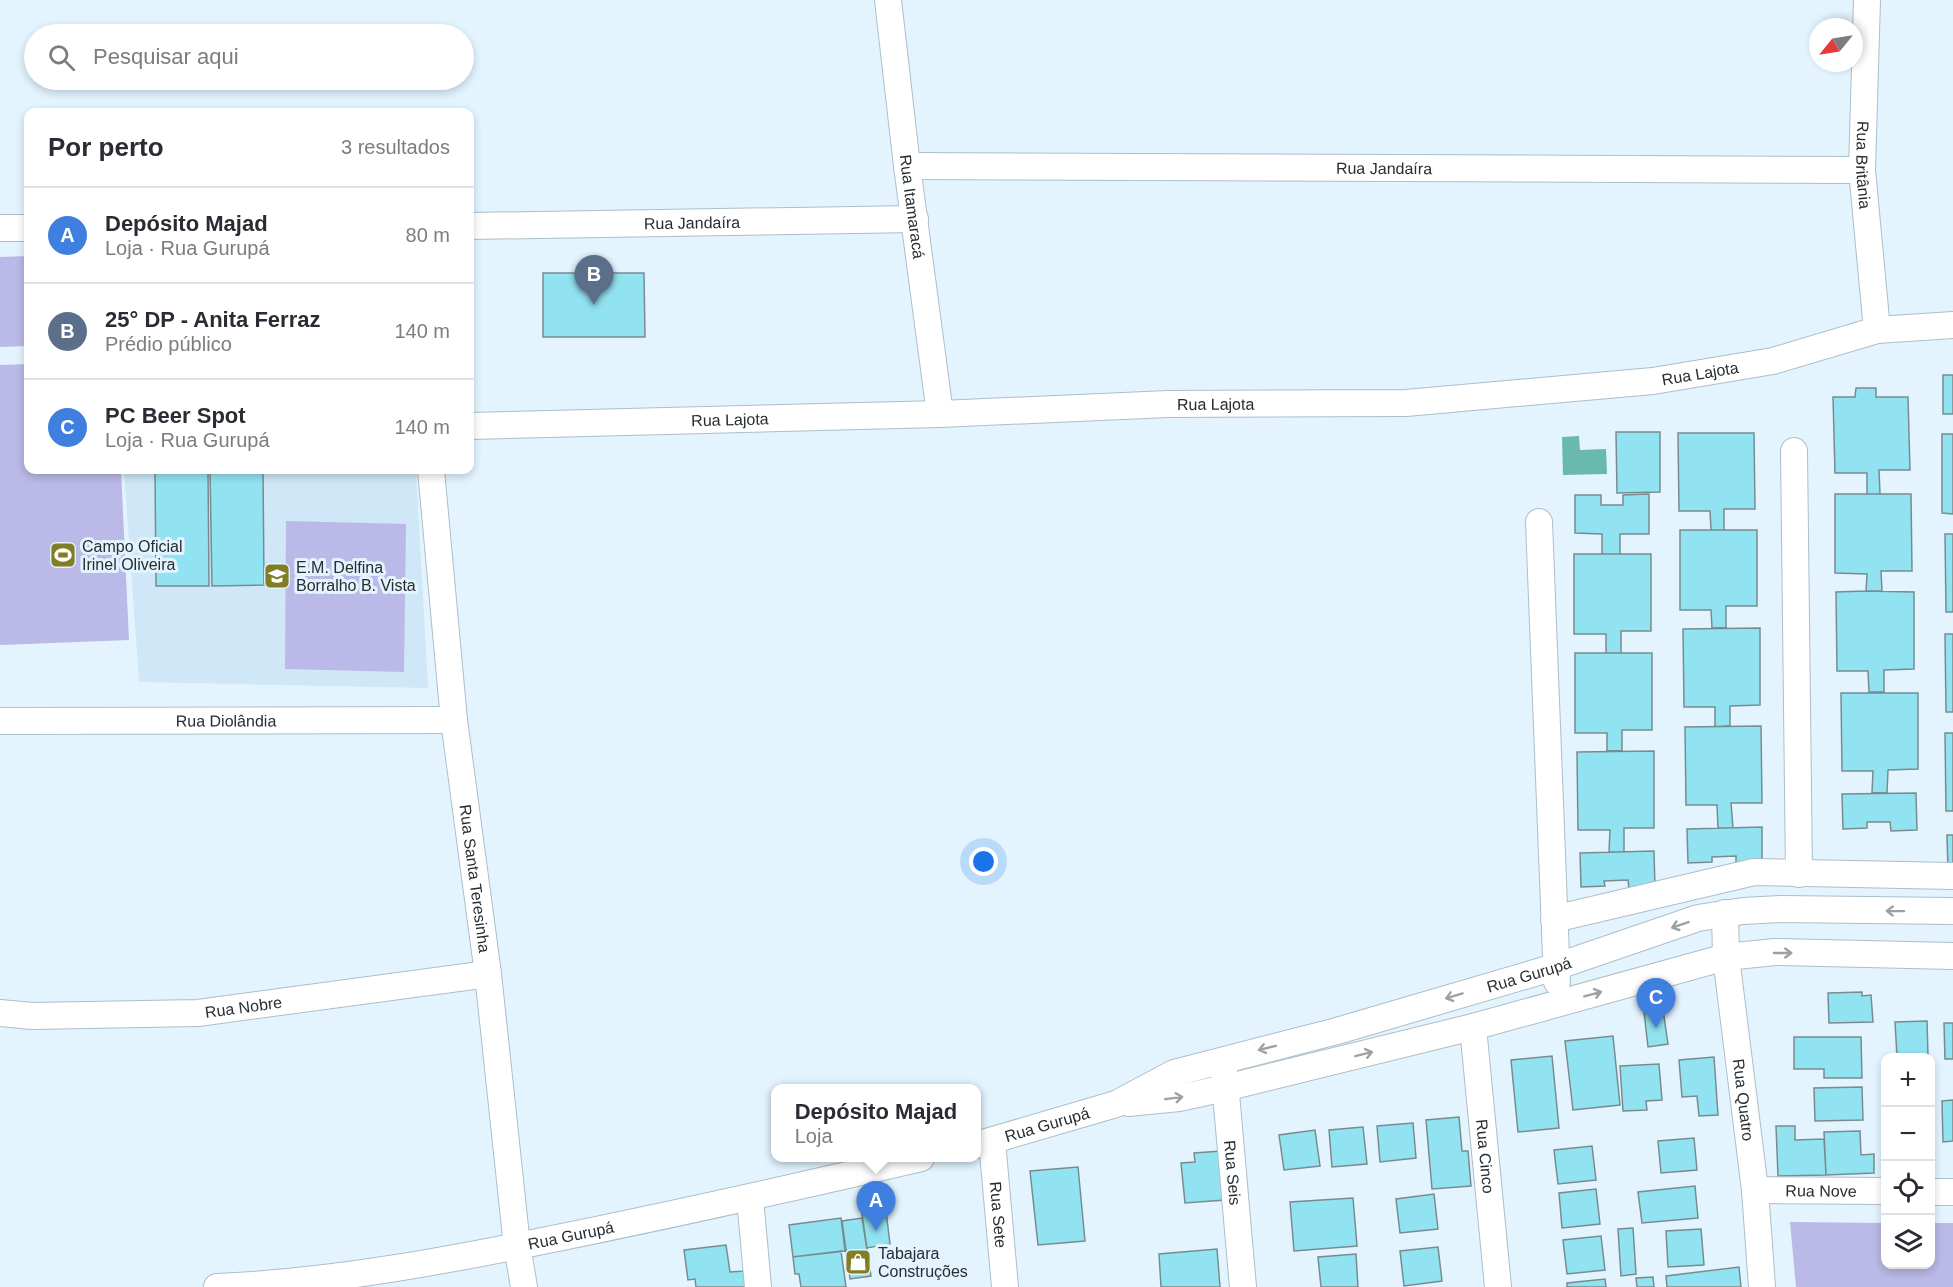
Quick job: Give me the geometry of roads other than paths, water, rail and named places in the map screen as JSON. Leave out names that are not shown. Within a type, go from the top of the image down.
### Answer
[{"type":"street","name":"Rua Itamaracá","points":[[888,0],[907,166],[940,414]]},
{"type":"street","name":"Rua Britânia","points":[[1867,0],[1862,170],[1877,330]]},
{"type":"street","name":"Rua Jandaíra","points":[[907,166],[1862,170]]},
{"type":"street","name":"Rua Jandaíra","points":[[474,226],[915,219]]},
{"type":"street","points":[[0,228],[24,228]]},
{"type":"street","name":"Rua Lajota","points":[[474,426],[940,414],[1168,404],[1406,403],[1653,381],[1773,361],[1877,330],[1953,325]]},
{"type":"street","points":[[1794,451],[1799,874]]},
{"type":"street","name":"Rua Santa Teresinha","points":[[431,474],[454,720],[488,974],[517,1246],[524,1287]]},
{"type":"street","points":[[1539,522],[1555,967],[1559,1003]]},
{"type":"street","name":"Rua Diolândia","points":[[0,721],[454,720]]},
{"type":"street","points":[[1554,919],[1754,872],[1953,876]]},
{"type":"street","name":"Rua Gurupá","points":[[1116,1104],[1174,1073],[1337,1031],[1555,967],[1698,918],[1725,913],[1781,909],[1953,911]]},
{"type":"street","name":"Rua Quatro","points":[[1725,913],[1726,957],[1755,1190],[1762,1287]]},
{"type":"street","name":"Rua Gurupá","points":[[984,1143],[1116,1104],[1179,1098],[1473,1027],[1726,957],[1775,952],[1953,956]]},
{"type":"street","name":"Rua Nobre","points":[[0,1013],[32,1016],[198,1013],[488,974]]},
{"type":"street","name":"Rua Cinco","points":[[1473,1027],[1498,1287]]},
{"type":"street","name":"Rua Seis","points":[[1223,1059],[1243,1287]]},
{"type":"street","name":"Rua Sete","points":[[984,1143],[1005,1287]]},
{"type":"street","name":"Rua Gurupá","points":[[217,1287],[259,1285],[433,1262],[750,1198],[904,1162]]},
{"type":"street","name":"Rua Nove","points":[[1755,1190],[1881,1191]]},
{"type":"street","points":[[1935,1192],[1953,1192]]},
{"type":"street","points":[[750,1198],[758,1287]]},
{"type":"place","name":"25° DP - Anita Ferraz","points":[[594,305]]},
{"type":"place","name":"Campo Oficial Irinel Oliveira","points":[[63,555]]},
{"type":"place","name":"E.M. Delfina Borralho B. Vista","points":[[277,576]]},
{"type":"place","name":"PC Beer Spot","points":[[1656,1028]]},
{"type":"place","name":"Depósito Majad","points":[[876,1231]]},
{"type":"place","name":"Tabajara Construções","points":[[858,1262]]}]
